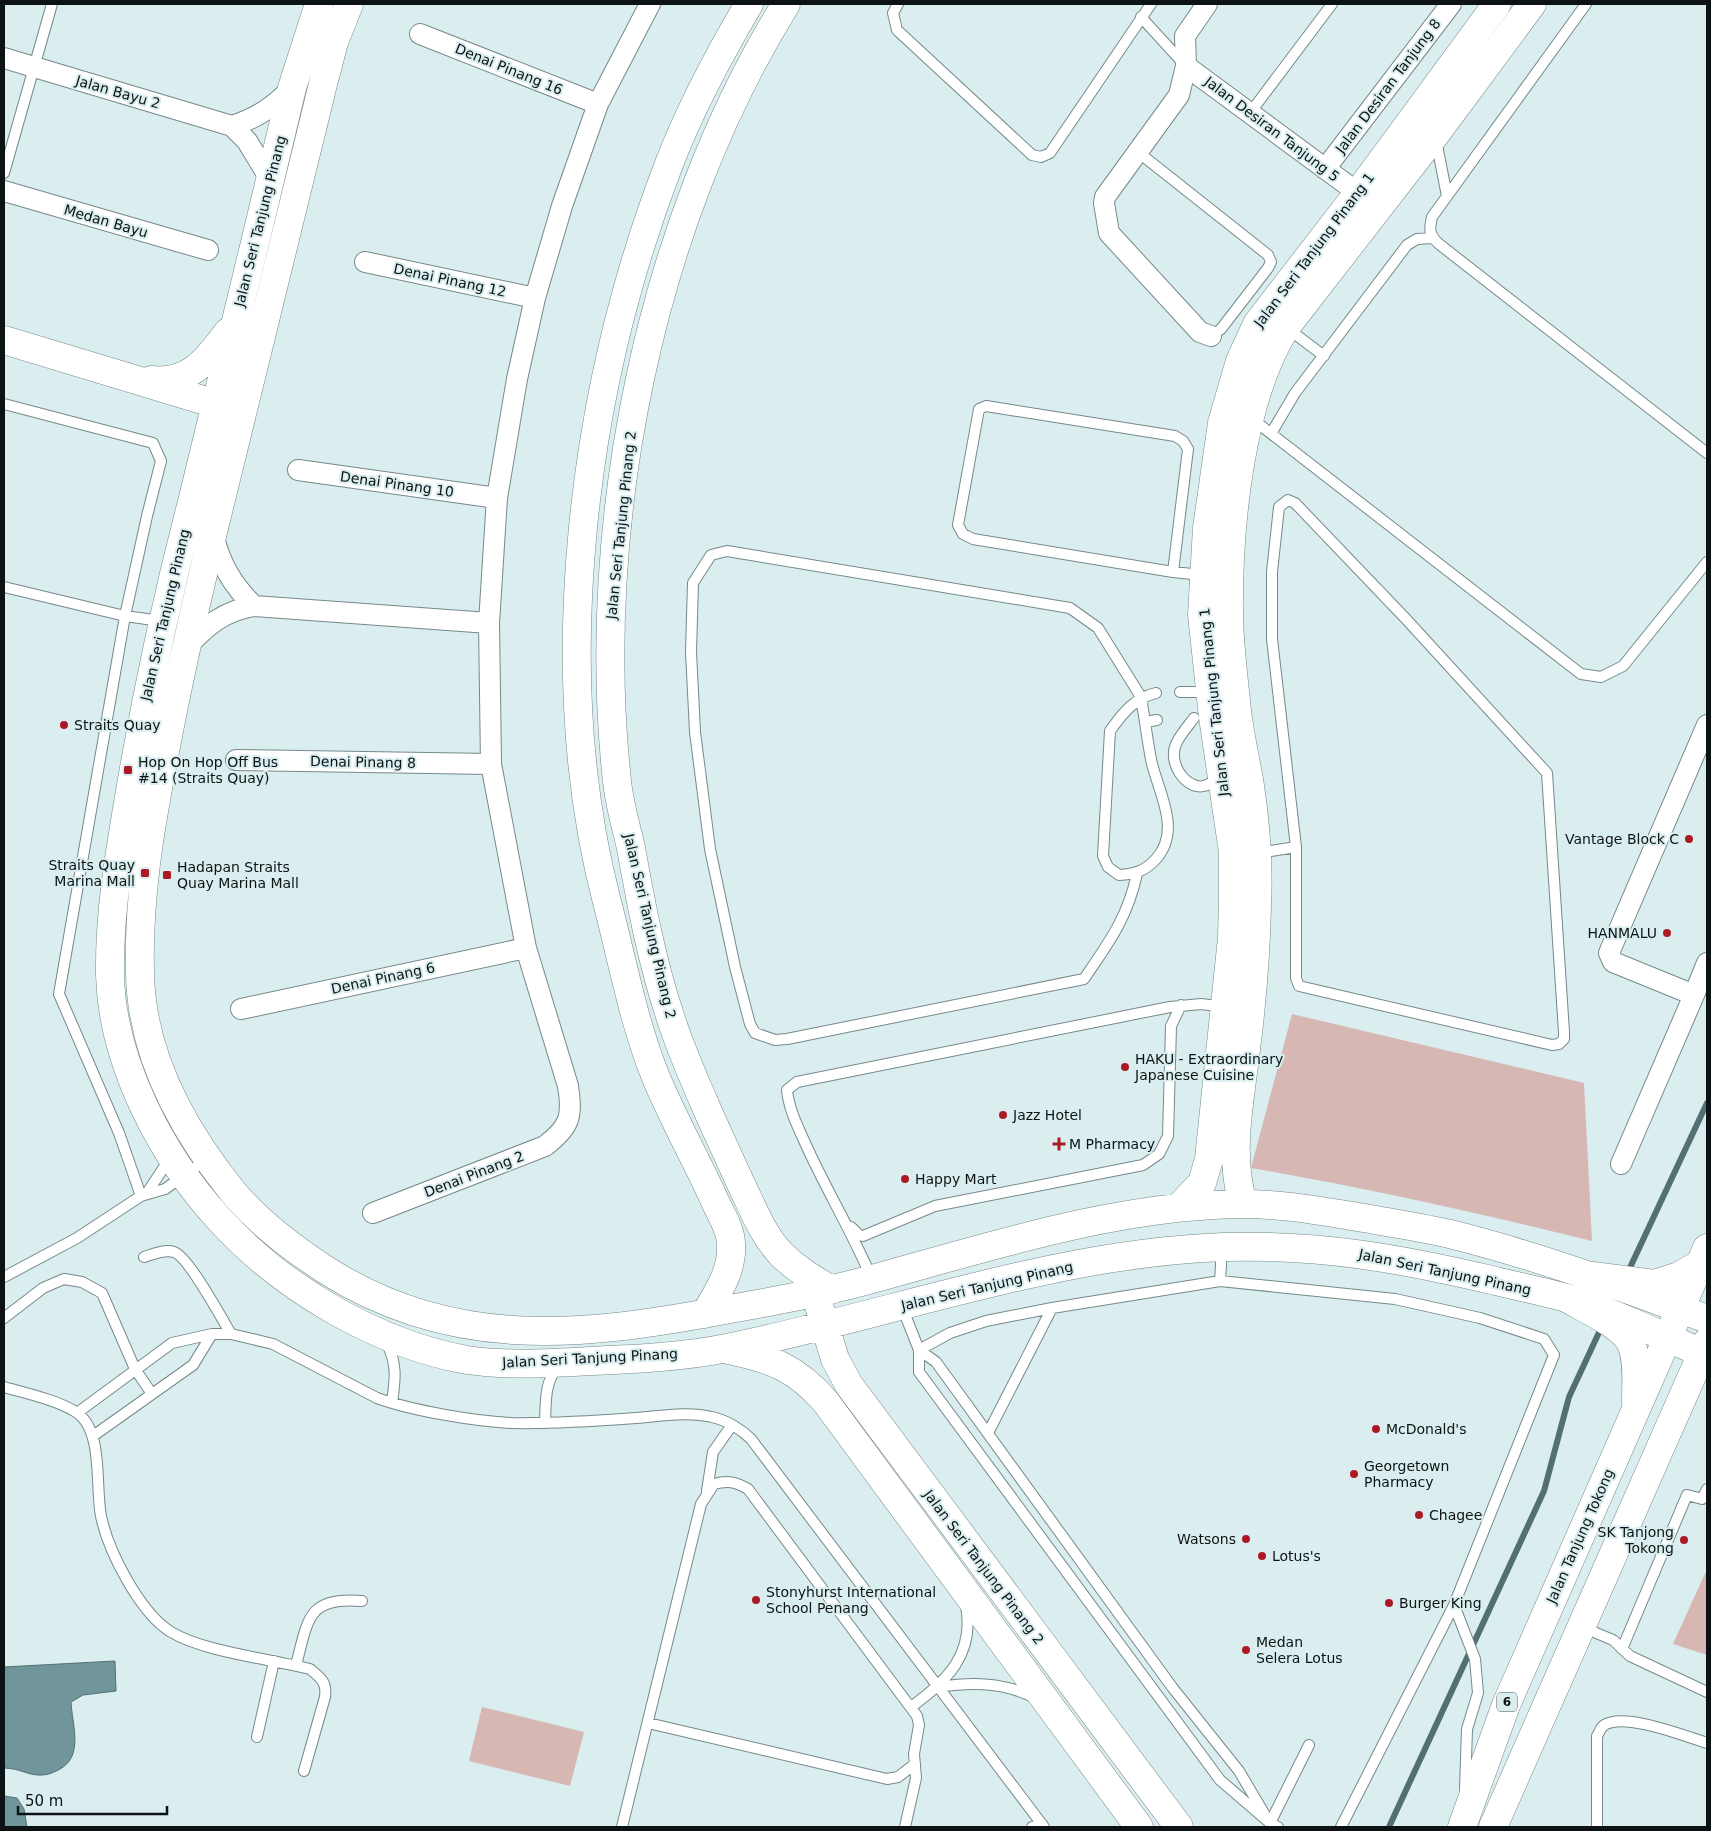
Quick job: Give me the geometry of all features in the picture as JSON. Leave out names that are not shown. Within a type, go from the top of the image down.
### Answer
[{"type":"main road","name":"Jalan Seri Tanjung Pinang","points":[[319,4],[292,88],[216,404],[161,621],[140,726],[114,887],[110,976],[118,1032],[128,1066],[138,1092],[178,1166],[205,1204],[241,1243],[283,1278],[332,1309],[381,1333],[428,1350],[463,1359],[506,1364],[640,1359],[724,1348],[1074,1264],[1139,1253],[1222,1247],[1291,1247],[1348,1252],[1420,1264],[1582,1305],[1612,1324],[1635,1335]]},
{"type":"main road","name":"Jalan Seri Tanjung Pinang","points":[[349,4],[334,42],[323,84],[184,650],[156,801],[145,873],[140,975],[142,1005],[158,1067],[169,1095],[207,1159],[248,1210],[300,1254],[344,1281],[398,1308],[425,1316],[486,1329],[529,1332],[625,1328],[705,1314],[823,1291],[1032,1235],[1166,1209],[1243,1204],[1310,1209],[1443,1232],[1652,1291]]},
{"type":"main road","points":[[705,1314],[719,1290],[729,1267],[732,1240],[655,1074],[635,1012],[602,885],[588,812],[579,740],[576,670],[578,603],[583,535],[592,460],[622,310],[670,162],[702,92],[749,4]]},
{"type":"main road","name":"Jalan Seri Tanjung Pinang 2","points":[[786,4],[745,76],[703,170],[680,235],[643,367],[631,420],[614,571],[611,618],[612,714],[617,784],[640,895],[669,1015],[688,1065],[760,1224],[783,1256],[823,1291],[824,1324],[835,1359],[849,1386],[1179,1827]]},
{"type":"main road","name":"Jalan Seri Tanjung Pinang 1","points":[[1166,1209],[1202,1182],[1210,1159],[1257,906],[1257,854],[1250,787],[1214,710],[1229,614],[1233,530],[1243,454],[1261,425],[1266,368],[1276,344],[1286,327],[1367,200],[1497,4]]},
{"type":"main road","name":"Jalan Seri Tanjung Pinang 1","points":[[1243,1204],[1237,1181],[1234,1156],[1238,1009],[1232,938],[1233,852],[1202,615],[1203,575],[1217,450],[1240,361],[1257,324],[1367,200],[1435,135],[1532,4]]},
{"type":"main road","points":[[127,377],[163,381],[182,377],[204,364],[235,324]]},
{"type":"main road","points":[[4,340],[216,404]]},
{"type":"main road","points":[[1166,1209],[1190,1216],[1212,1226],[1219,1235],[1222,1247]]},
{"type":"main road","points":[[1704,1256],[1680,1276],[1652,1291],[1680,1309],[1707,1319]]},
{"type":"main road","name":"Jalan Tanjung Tokong","points":[[1462,1825],[1506,1705],[1704,1256]]},
{"type":"main road","points":[[1494,1827],[1581,1627],[1703,1357],[1668,1338],[1635,1335],[1636,1408]]},
{"type":"main road","name":"Jalan Seri Tanjung Pinang 2","points":[[724,1348],[759,1356],[783,1365],[811,1386],[825,1401],[1139,1827]]},
{"type":"street","points":[[526,948],[491,764],[489,623],[497,498],[517,379],[535,298],[562,206],[598,104],[650,4]]},
{"type":"street","points":[[1207,4],[1185,36],[1186,66],[1179,95],[1105,197],[1104,203],[1109,233],[1200,332],[1211,336]]},
{"type":"street","name":"Jalan Desiran Tanjung 8","points":[[1325,169],[1451,4]]},
{"type":"street","name":"Denai Pinang 16","points":[[420,34],[598,104]]},
{"type":"street","name":"Jalan Bayu 2","points":[[4,58],[232,126]]},
{"type":"street","name":"Jalan Desiran Tanjung 5","points":[[1186,66],[1367,200]]},
{"type":"street","points":[[270,179],[247,141],[232,126],[252,120],[271,109],[292,88]]},
{"type":"street","name":"Medan Bayu","points":[[4,191],[208,250]]},
{"type":"street","name":"Denai Pinang 12","points":[[365,262],[535,298]]},
{"type":"street","name":"Denai Pinang 10","points":[[298,470],[497,498]]},
{"type":"street","points":[[213,534],[222,563],[230,580],[254,606]]},
{"type":"street","points":[[184,650],[210,623],[222,615],[237,609],[254,606],[489,623]]},
{"type":"street","points":[[1694,995],[1613,962],[1609,954],[1707,724]]},
{"type":"street","name":"Denai Pinang 8","points":[[236,760],[491,764]]},
{"type":"street","name":"Denai Pinang 6","points":[[241,1009],[526,948]]},
{"type":"street","name":"Denai Pinang 2","points":[[373,1213],[545,1146],[559,1136],[568,1124],[572,1106],[568,1086],[526,948]]},
{"type":"street","points":[[1621,1164],[1707,963]]},
{"type":"lane","points":[[4,173],[52,4]]},
{"type":"lane","points":[[898,4],[892,13],[897,30],[1032,155],[1041,157],[1050,153],[1151,4]]},
{"type":"lane","points":[[1250,113],[1332,4]]},
{"type":"lane","points":[[1586,4],[1432,216],[1429,229],[1432,238],[1707,453]]},
{"type":"lane","points":[[1141,17],[1186,66]]},
{"type":"lane","points":[[1435,135],[1447,196]]},
{"type":"lane","points":[[1138,152],[1268,254],[1271,262],[1268,268],[1221,329],[1211,336]]},
{"type":"lane","points":[[1432,238],[1417,239],[1407,245],[1295,393],[1261,425],[1581,674],[1601,677],[1623,666],[1707,562]]},
{"type":"lane","points":[[1286,327],[1324,356]]},
{"type":"lane","points":[[4,404],[152,443],[161,461],[146,516],[125,616],[58,994],[144,1195]]},
{"type":"lane","points":[[1173,572],[1188,449],[1183,442],[1175,436],[986,406],[979,409],[958,525],[963,534],[973,539],[1173,572],[1203,575]]},
{"type":"lane","points":[[1288,500],[1295,503],[1388,600],[1546,774],[1564,1039],[1559,1044],[1552,1045],[1299,986],[1296,978],[1296,847],[1272,639],[1273,563],[1280,507],[1288,500]]},
{"type":"lane","points":[[1136,874],[1132,895],[1122,921],[1084,979],[787,1039],[775,1040],[755,1033],[750,1024],[735,967],[709,839],[695,732],[691,652],[693,583],[711,555],[727,551],[1070,608],[1098,628],[1142,697],[1152,763],[1170,825],[1167,843],[1160,855],[1150,866],[1136,874],[1119,875],[1108,867],[1103,856],[1110,731],[1121,716],[1142,697],[1156,694]]},
{"type":"lane","points":[[4,586],[125,616],[161,621]]},
{"type":"lane","points":[[1180,692],[1214,710]]},
{"type":"lane","points":[[1182,718],[1214,710]]},
{"type":"lane","points":[[1214,710],[1175,745],[1174,756],[1180,775],[1191,785],[1200,788],[1211,784],[1221,770]]},
{"type":"lane","points":[[1145,722],[1156,720]]},
{"type":"lane","points":[[1257,854],[1296,847]]},
{"type":"lane","points":[[876,1278],[868,1270],[845,1221],[821,1179],[789,1106],[787,1090],[797,1082],[1160,1008],[1181,1005],[1238,1009]]},
{"type":"lane","points":[[876,1278],[862,1247],[864,1240],[887,1227],[935,1206],[1143,1166],[1160,1154],[1168,1136],[1171,1026],[1181,1005]]},
{"type":"lane","points":[[1160,1008],[1171,1026]]},
{"type":"lane","points":[[4,1277],[77,1238],[144,1195],[178,1166],[207,1159]]},
{"type":"lane","points":[[144,1195],[162,1190],[178,1166]]},
{"type":"lane","points":[[845,1221],[859,1235],[887,1227]]},
{"type":"lane","points":[[1220,1281],[1222,1247]]},
{"type":"lane","points":[[144,1256],[162,1252],[174,1252],[186,1261],[231,1334]]},
{"type":"lane","points":[[4,1318],[43,1288],[64,1279],[82,1282],[102,1293],[135,1369],[152,1394]]},
{"type":"lane","points":[[919,1350],[950,1333],[986,1321],[1052,1308],[1220,1281],[1395,1299],[1480,1318],[1544,1340],[1554,1355],[1454,1605],[1341,1827]]},
{"type":"lane","points":[[902,1306],[919,1350],[919,1372],[1220,1780],[1274,1825]]},
{"type":"lane","points":[[988,1433],[1052,1308]]},
{"type":"lane","points":[[381,1333],[395,1363],[396,1373],[392,1404]]},
{"type":"lane","points":[[93,1436],[193,1366],[212,1334]]},
{"type":"lane","points":[[77,1413],[172,1343],[212,1334],[231,1334],[273,1344],[364,1393],[392,1404],[466,1418],[510,1423],[545,1423],[686,1415],[712,1417],[732,1425],[751,1439],[1039,1826]]},
{"type":"lane","points":[[919,1350],[936,1362],[1172,1687],[1239,1771],[1274,1825]]},
{"type":"lane","points":[[545,1423],[549,1380],[562,1362]]},
{"type":"lane","points":[[4,1388],[34,1395],[77,1413],[93,1436],[101,1517],[118,1562],[131,1586],[149,1612],[170,1632],[206,1646],[310,1669],[323,1679],[326,1687],[304,1772]]},
{"type":"lane","points":[[707,1492],[713,1452],[732,1425]]},
{"type":"lane","points":[[622,1827],[701,1504],[707,1492],[714,1484],[724,1481],[736,1482],[748,1489],[911,1707],[919,1725],[915,1764],[916,1778],[905,1827]]},
{"type":"lane","points":[[1622,1649],[1687,1495],[1702,1499],[1707,1489]]},
{"type":"lane","points":[[911,1707],[938,1688],[957,1663],[968,1635],[968,1621],[962,1586]]},
{"type":"lane","points":[[296,1665],[306,1626],[312,1614],[329,1602],[341,1599],[362,1601]]},
{"type":"lane","points":[[1454,1605],[1475,1659],[1478,1694],[1467,1729],[1462,1825]]},
{"type":"lane","points":[[1581,1627],[1613,1640],[1630,1656],[1707,1692]]},
{"type":"lane","points":[[257,1737],[274,1661]]},
{"type":"lane","points":[[938,1688],[974,1684],[1007,1687],[1026,1693],[1051,1707]]},
{"type":"lane","points":[[1597,1827],[1597,1736],[1601,1727],[1608,1723],[1642,1722],[1707,1743]]},
{"type":"lane","points":[[648,1723],[886,1779],[898,1777],[915,1764]]},
{"type":"lane","points":[[1274,1825],[1309,1745]]},
{"type":"shaded area","points":[[1292,1014],[1584,1083],[1592,1241],[1422,1202],[1251,1168]]},
{"type":"shaded area","points":[[1707,1569],[1707,1655],[1673,1644]]},
{"type":"shaded area","points":[[482,1707],[584,1732],[570,1786],[469,1761]]},
{"type":"water","points":[[115,1661],[116,1691],[83,1695],[71,1702],[75,1739],[72,1756],[67,1763],[60,1769],[44,1775],[4,1768],[4,1667]]},
{"type":"water","points":[[4,1796],[17,1798],[24,1809],[27,1827],[4,1827]]},
{"type":"waterway","points":[[1627,1274],[1707,1103]]},
{"type":"waterway","points":[[1389,1827],[1544,1491],[1569,1397],[1602,1326]]},
{"type":"place","name":"Straits Quay","points":[[64,725]]},
{"type":"place","name":"Hop On Hop Off Bus #14 (Straits Quay)","points":[[128,770]]},
{"type":"place","name":"Vantage Block C","points":[[1689,839]]},
{"type":"place","name":"Straits Quay Marina Mall","points":[[145,873]]},
{"type":"place","name":"Hadapan Straits Quay Marina Mall","points":[[167,875]]},
{"type":"place","name":"HANMALU","points":[[1667,933]]},
{"type":"place","name":"HAKU - Extraordinary Japanese Cuisine","points":[[1125,1067]]},
{"type":"place","name":"Jazz Hotel","points":[[1003,1115]]},
{"type":"place","name":"M Pharmacy","points":[[1059,1144]]},
{"type":"place","name":"Happy Mart","points":[[905,1179]]},
{"type":"place","name":"McDonald's","points":[[1376,1429]]},
{"type":"place","name":"Georgetown Pharmacy","points":[[1354,1474]]},
{"type":"place","name":"Chagee","points":[[1419,1515]]},
{"type":"place","name":"Watsons","points":[[1246,1539]]},
{"type":"place","name":"SK Tanjong Tokong","points":[[1684,1540]]},
{"type":"place","name":"Lotus's","points":[[1262,1556]]},
{"type":"place","name":"Stonyhurst International School Penang","points":[[756,1600]]},
{"type":"place","name":"Burger King","points":[[1389,1603]]},
{"type":"place","name":"Medan Selera Lotus","points":[[1246,1650]]}]
